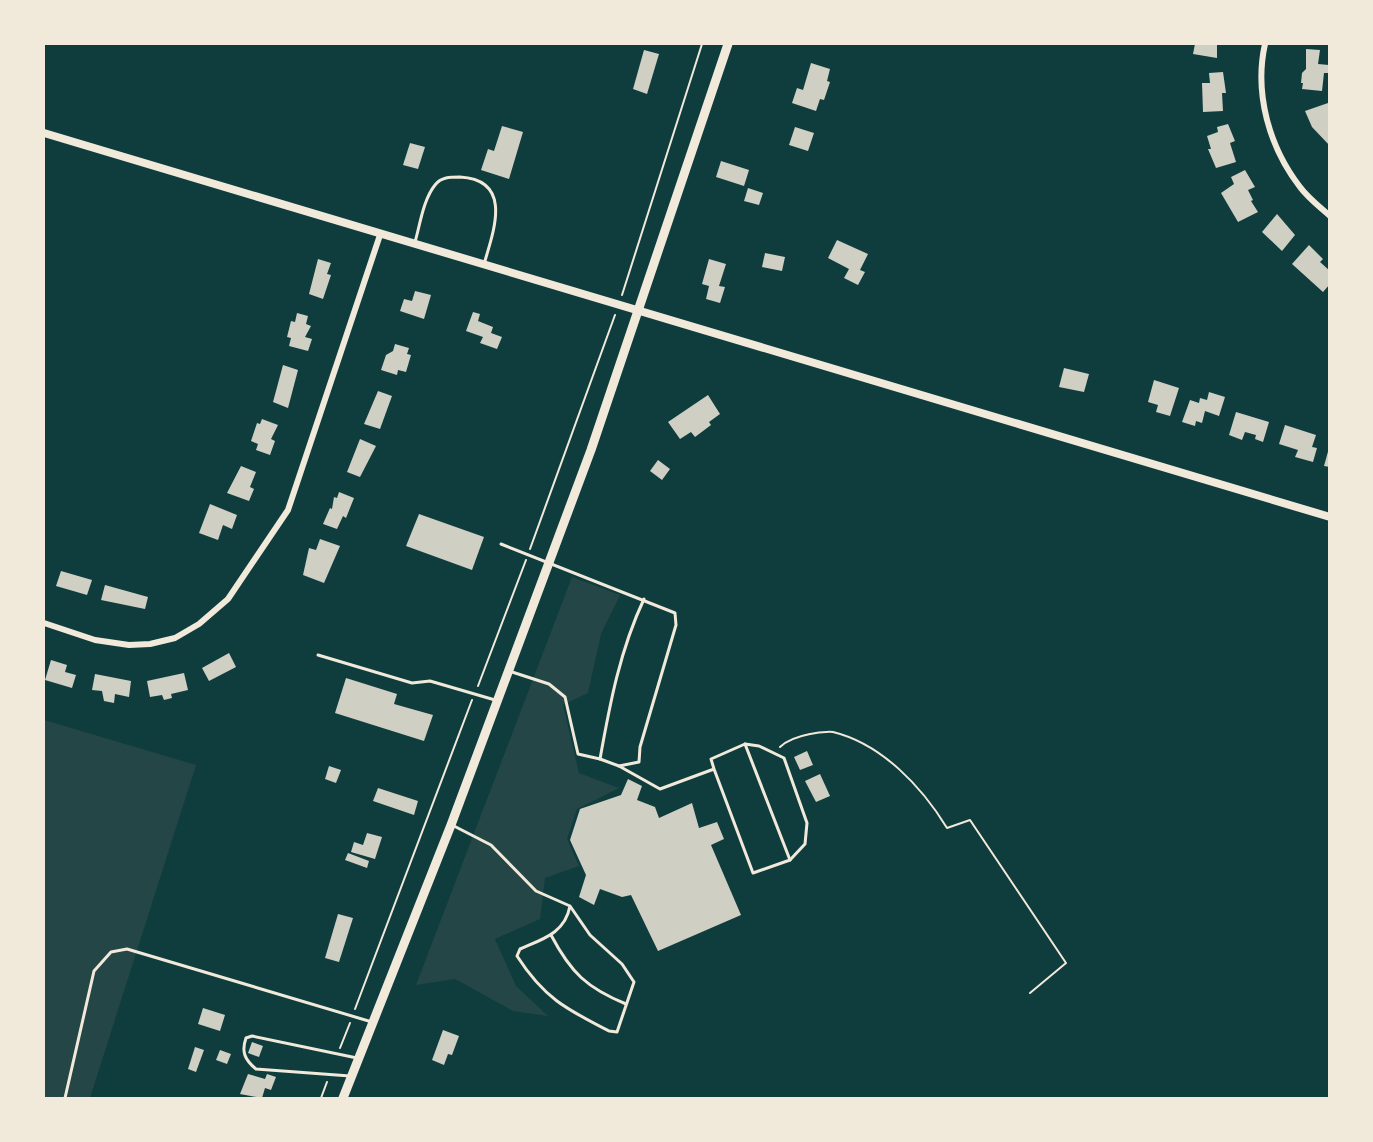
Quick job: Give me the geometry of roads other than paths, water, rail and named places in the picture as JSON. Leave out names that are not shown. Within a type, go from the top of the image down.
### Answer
[{"type":"main road","points":[[343,1098],[451,825],[591,450],[728,44]]},
{"type":"street","points":[[1265,44],[1262,81],[1265,114],[1275,146],[1301,189],[1329,216]]},
{"type":"street","points":[[44,133],[1329,517]]},
{"type":"street","points":[[44,623],[95,640],[129,645],[150,644],[175,638],[199,624],[228,599],[288,510],[380,235]]},
{"type":"lane","points":[[414,245],[429,195],[440,180],[448,177],[481,181],[492,191],[496,211],[484,266]]},
{"type":"lane","points":[[501,544],[644,599],[675,614],[676,625],[640,747],[639,762],[619,765]]},
{"type":"lane","points":[[600,759],[612,693],[625,644],[644,599]]},
{"type":"lane","points":[[318,655],[412,683],[430,681],[496,701]]},
{"type":"lane","points":[[509,671],[549,684],[565,697],[578,754],[619,765],[660,789],[714,769]]},
{"type":"lane","points":[[745,744],[790,860]]},
{"type":"lane","points":[[745,744],[759,746],[784,758],[807,823],[804,844],[790,860],[753,873],[711,759],[745,744]]},
{"type":"lane","points":[[451,825],[491,845],[536,891],[570,906],[590,935],[622,964],[634,982],[617,1032],[599,1026],[553,1000],[532,980],[517,956],[520,949],[551,935],[567,920],[570,906]]},
{"type":"lane","points":[[551,935],[564,961],[585,984],[627,1005]]},
{"type":"lane","points":[[65,1098],[94,971],[111,952],[127,949],[374,1022]]},
{"type":"lane","points":[[351,1076],[256,1068],[248,1063],[243,1052],[246,1038],[252,1036],[359,1059]]}]
